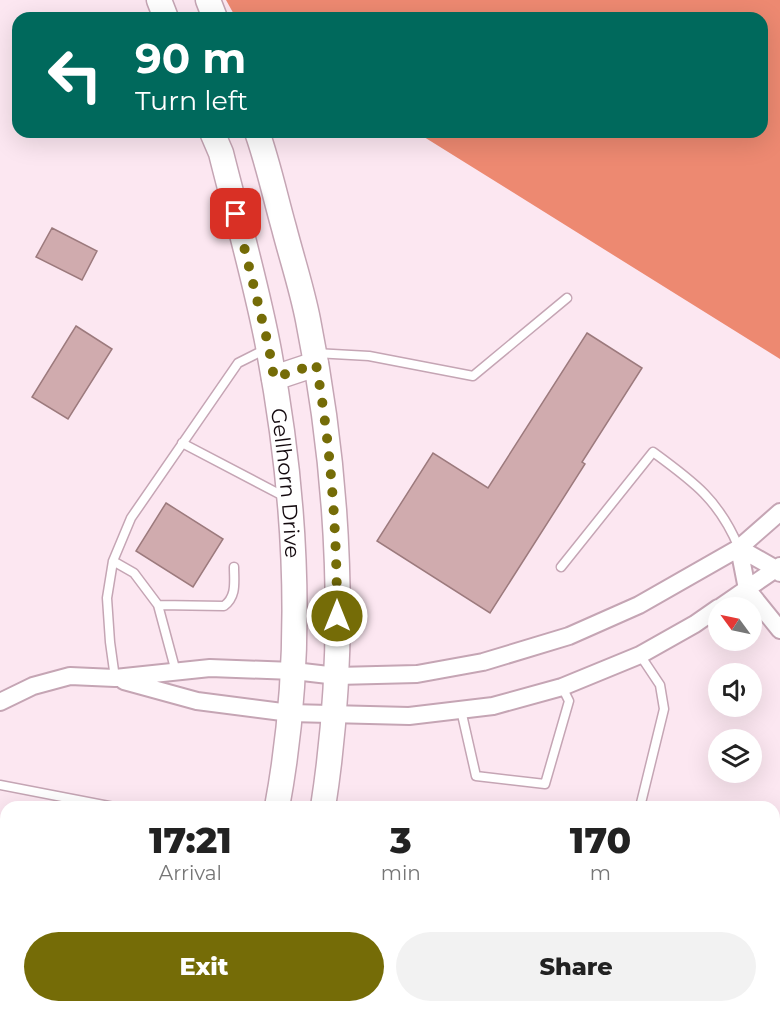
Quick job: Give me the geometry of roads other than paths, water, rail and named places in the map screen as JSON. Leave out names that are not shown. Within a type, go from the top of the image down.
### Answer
[{"type":"main road","name":"Gellhorn Drive","points":[[214,138],[269,348],[288,499],[293,572],[294,671],[278,801]]},
{"type":"main road","points":[[259,138],[308,318],[331,480],[337,578],[337,676],[324,801]]},
{"type":"main road","points":[[274,378],[315,358]]},
{"type":"street","points":[[0,702],[33,686],[70,676],[115,678],[210,668],[294,671],[337,676],[417,674],[483,662],[569,636],[639,605],[739,548],[780,512]]},
{"type":"street","points":[[739,548],[779,569]]},
{"type":"street","points":[[739,548],[747,589],[780,630]]},
{"type":"street","points":[[735,597],[779,569]]},
{"type":"street","points":[[115,678],[197,702],[290,713],[409,716],[493,706],[562,687],[640,655],[708,615]]},
{"type":"lane","points":[[315,358],[369,356],[473,375],[567,298]]},
{"type":"lane","points":[[115,678],[107,598],[113,561],[131,518],[238,363],[269,348]]},
{"type":"lane","points":[[182,443],[288,499]]},
{"type":"lane","points":[[561,567],[654,452],[705,493],[727,522],[739,548]]},
{"type":"lane","points":[[113,561],[134,573],[158,605],[176,672]]},
{"type":"lane","points":[[158,605],[224,606],[234,594],[234,567]]},
{"type":"lane","points":[[640,655],[660,685],[664,709],[641,801]]},
{"type":"lane","points":[[461,710],[476,776],[545,783],[569,701],[562,687]]},
{"type":"lane","points":[[0,785],[83,801]]}]
